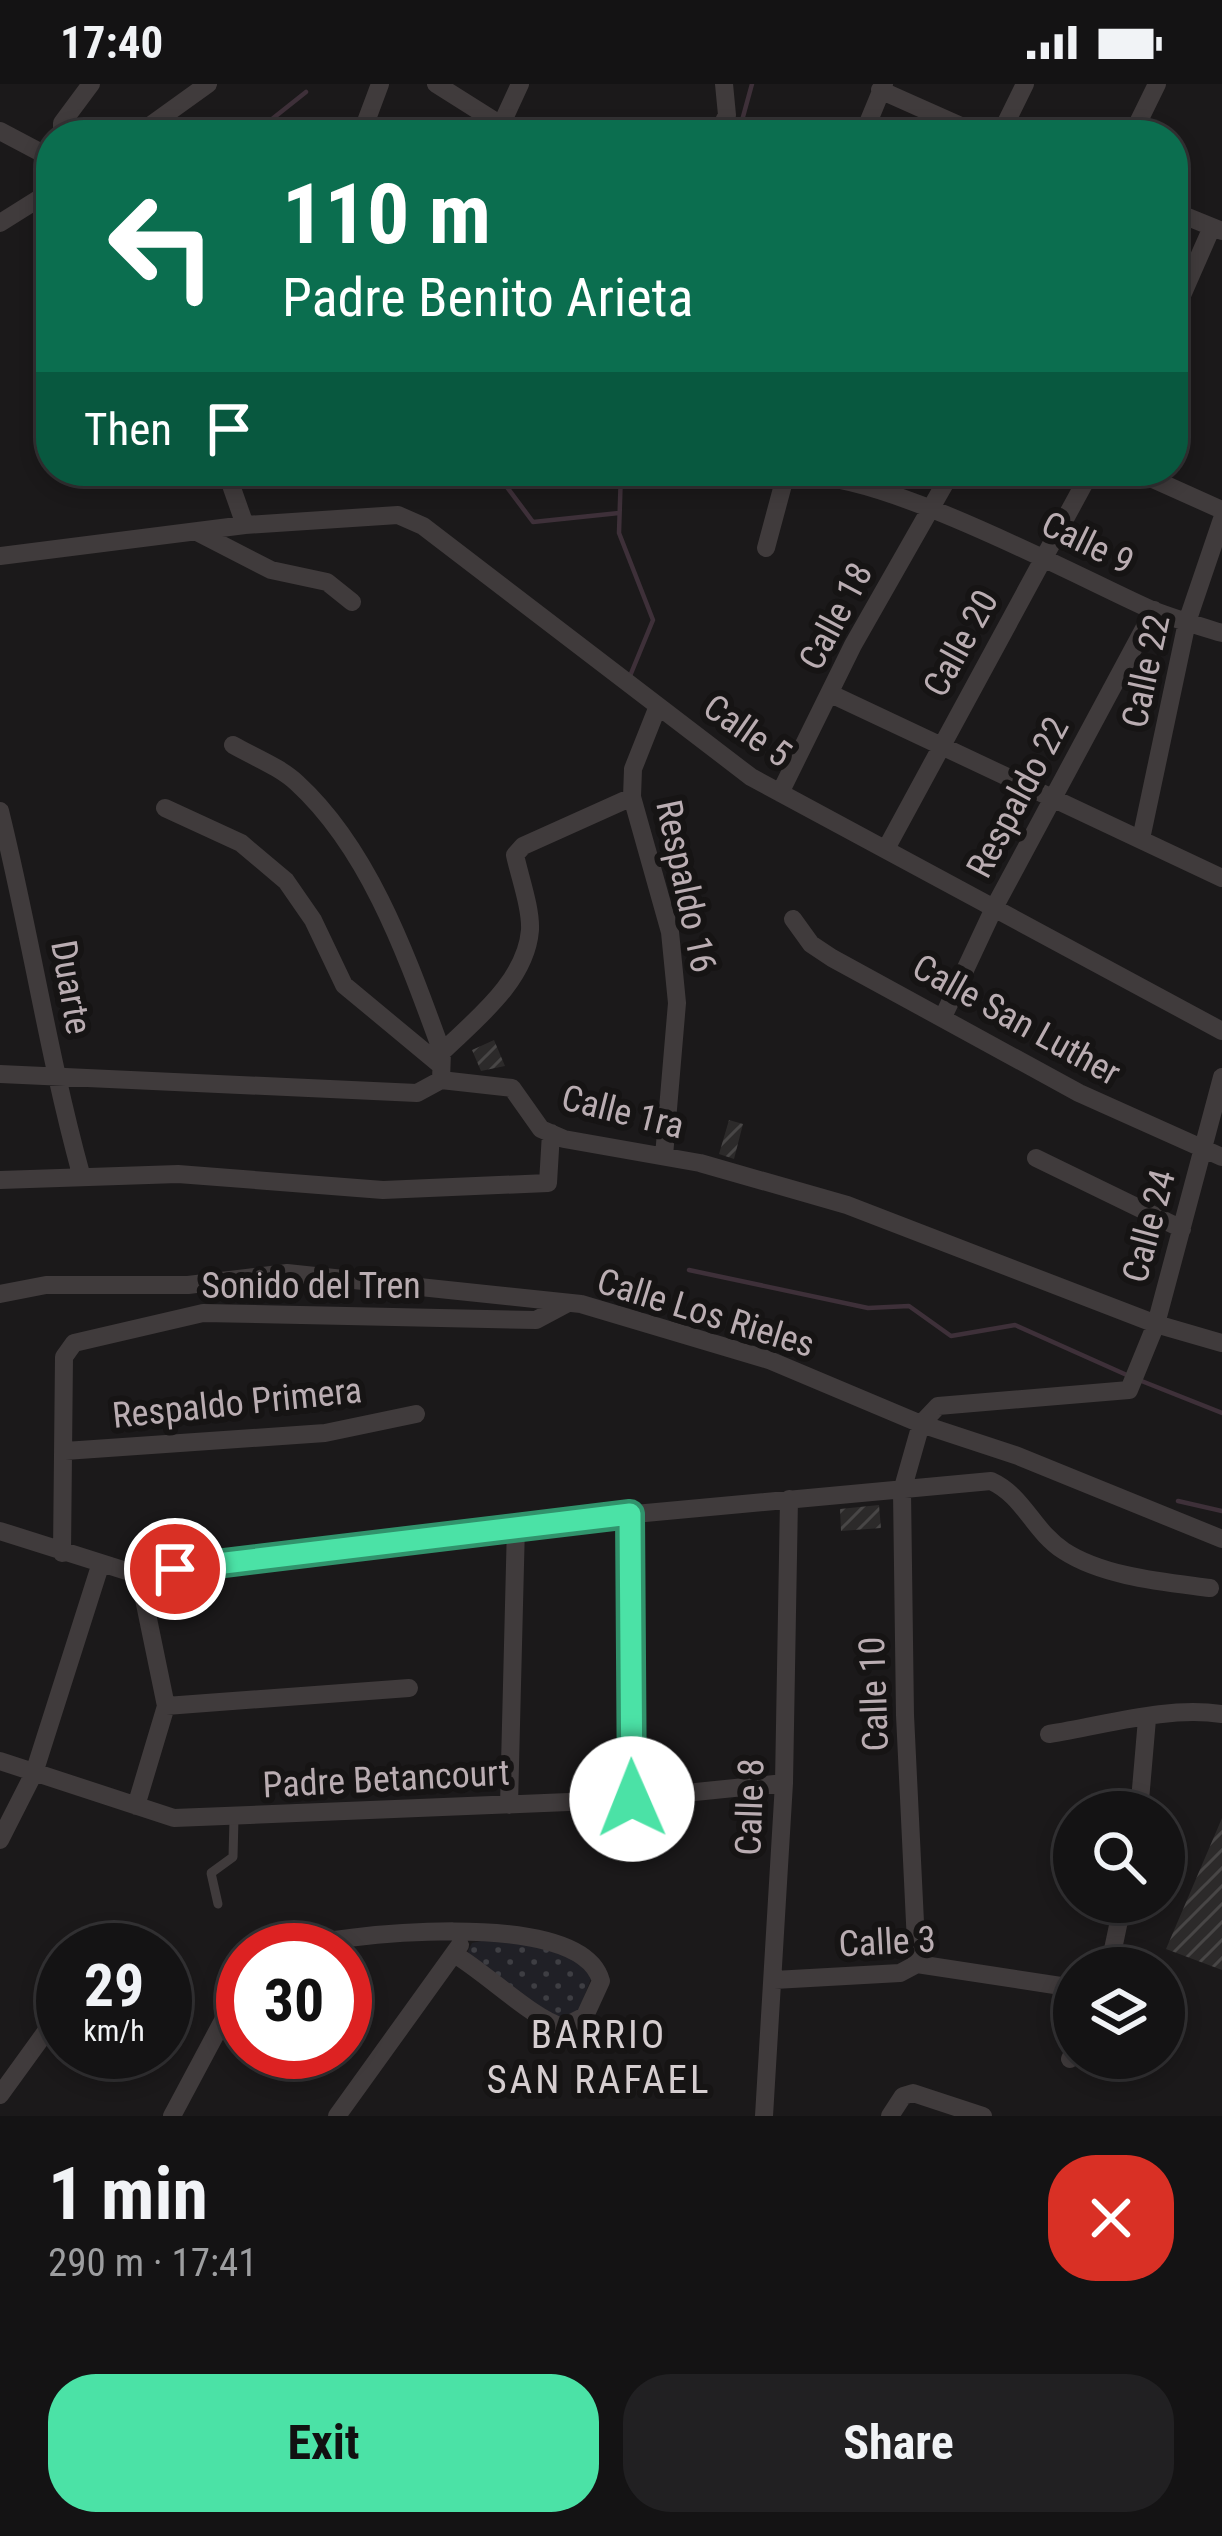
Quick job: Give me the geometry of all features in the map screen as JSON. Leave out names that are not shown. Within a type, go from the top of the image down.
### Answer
[{"type":"street","points":[[64,120],[91,84]]},
{"type":"street","points":[[158,120],[208,84]]},
{"type":"street","points":[[367,120],[380,84]]},
{"type":"street","points":[[436,84],[488,120]]},
{"type":"street","points":[[509,120],[520,84]]},
{"type":"street","points":[[724,84],[725,120]]},
{"type":"street","points":[[1007,120],[1025,84]]},
{"type":"street","points":[[1139,120],[1157,84]]},
{"type":"street","points":[[869,120],[882,87],[949,120]]},
{"type":"street","points":[[0,130],[36,150]]},
{"type":"street","points":[[0,223],[36,200]]},
{"type":"street","points":[[1188,217],[1217,229],[1188,286]]},
{"type":"street","points":[[231,486],[245,525]]},
{"type":"street","name":"Calle 9","points":[[766,548],[783,486]]},
{"type":"street","name":"Calle 9","points":[[866,486],[1045,557],[1154,610],[1222,633]]},
{"type":"street","name":"Calle 18","points":[[780,793],[944,486]]},
{"type":"street","name":"Calle 20","points":[[886,848],[1083,486]]},
{"type":"street","points":[[1166,486],[1222,514]]},
{"type":"street","name":"Calle 22","points":[[1141,839],[1187,622],[1222,514]]},
{"type":"street","name":"Calle 5","points":[[0,556],[245,525],[398,515],[411,520],[751,777],[1222,1031]]},
{"type":"street","points":[[197,532],[271,570],[327,582],[352,602]]},
{"type":"street","name":"Respaldo 22","points":[[943,1017],[995,906],[1154,610]]},
{"type":"street","points":[[831,694],[1222,878]]},
{"type":"street","name":"Respaldo 16","points":[[658,706],[633,769],[632,797],[670,932],[677,1004],[664,1156]]},
{"type":"street","points":[[233,745],[295,781],[347,836],[418,986],[440,1065]]},
{"type":"street","points":[[440,1065],[494,1003],[522,958],[530,929],[515,855],[523,846],[632,797]]},
{"type":"street","points":[[165,808],[241,843],[286,880],[314,920],[344,985],[440,1065]]},
{"type":"street","name":"Duarte","points":[[0,812],[28,924],[54,1078],[81,1174]]},
{"type":"street","name":"Calle San Luther","points":[[793,919],[811,944],[832,958],[1079,1093],[1213,1152]]},
{"type":"street","name":"Calle 1ra","points":[[0,1074],[417,1093],[440,1065],[512,1088],[541,1129],[551,1133],[664,1156],[847,1204],[1156,1324],[1222,1343]]},
{"type":"street","name":"Calle 24","points":[[921,1424],[938,1406],[1129,1390],[1156,1324],[1182,1228],[1213,1152],[1222,1077]]},
{"type":"street","points":[[0,1180],[178,1174],[383,1190],[548,1184],[551,1133]]},
{"type":"street","points":[[1036,1158],[1182,1228]]},
{"type":"street","name":"Calle Los Rieles","points":[[0,1294],[46,1286],[188,1285],[287,1274],[566,1304],[770,1360],[921,1424],[1018,1456],[1222,1539]]},
{"type":"street","name":"Sonido del Tren","points":[[64,1451],[64,1357],[74,1343],[203,1313],[536,1320],[566,1304]]},
{"type":"street","name":"Respaldo Primera","points":[[64,1451],[325,1432],[416,1414]]},
{"type":"street","name":"Calle 10","points":[[917,1964],[905,1715],[902,1490],[921,1424]]},
{"type":"street","points":[[62,1553],[64,1451]]},
{"type":"street","points":[[0,1531],[139,1575],[516,1525],[991,1481],[1014,1491],[1028,1516],[1064,1551],[1101,1567],[1210,1588]]},
{"type":"street","name":"Calle 8","points":[[764,2116],[784,1784],[789,1499]]},
{"type":"street","points":[[630,1514],[632,1799]]},
{"type":"street","points":[[509,1805],[516,1525]]},
{"type":"street","points":[[0,1840],[34,1773],[100,1566]]},
{"type":"street","points":[[136,1806],[166,1706],[139,1575]]},
{"type":"street","points":[[166,1706],[409,1688]]},
{"type":"street","points":[[1049,1734],[1148,1719],[1173,1709],[1222,1714]]},
{"type":"street","points":[[1141,1791],[1148,1719]]},
{"type":"street","name":"Padre Betancourt","points":[[0,1761],[174,1818],[632,1799],[784,1784]]},
{"type":"street","points":[[372,1937],[425,1930],[499,1933],[584,1957],[599,1972],[598,1996],[575,2024],[551,2024],[493,1976],[454,1954]]},
{"type":"street","points":[[338,2116],[469,1931]]},
{"type":"street","name":"Calle 3","points":[[774,1980],[900,1973],[917,1964],[1053,1985]]},
{"type":"street","points":[[172,2116],[216,2033]]},
{"type":"street","points":[[0,2095],[36,2045]]},
{"type":"street","points":[[890,2116],[903,2096],[913,2092],[982,2116]]},
{"type":"lane","points":[[218,1904],[211,1873],[233,1856],[234,1819]]},
{"type":"shaded area","points":[[500,1937],[567,1953],[592,1976],[576,2018],[550,2020],[472,1960],[468,1951],[472,1943]]},
{"type":"building","points":[[494,1040],[505,1066],[481,1071],[472,1050]]},
{"type":"building","points":[[729,1120],[743,1124],[734,1159],[719,1154]]},
{"type":"building","points":[[879,1505],[881,1528],[841,1531],[840,1509]]},
{"type":"building","points":[[1222,1818],[1222,1970],[1185,1956],[1185,1947],[1167,1947],[1177,1923],[1185,1923],[1185,1905]]},
{"type":"waterway","points":[[742,120],[752,84]]},
{"type":"waterway","points":[[271,120],[306,92]]},
{"type":"waterway","points":[[506,486],[533,522],[619,513]]},
{"type":"waterway","points":[[621,486],[619,533],[653,620],[630,676]]},
{"type":"waterway","points":[[689,1270],[868,1308],[909,1306],[951,1336],[1015,1325],[1129,1376]]},
{"type":"waterway","points":[[1139,1380],[1222,1413]]},
{"type":"waterway","points":[[1178,1501],[1222,1511]]},
{"type":"district","name":"BARRIO SAN RAFAEL","points":[[599,2056]]},
{"type":"route","points":[[175,1569],[630,1514],[632,1799]]}]
